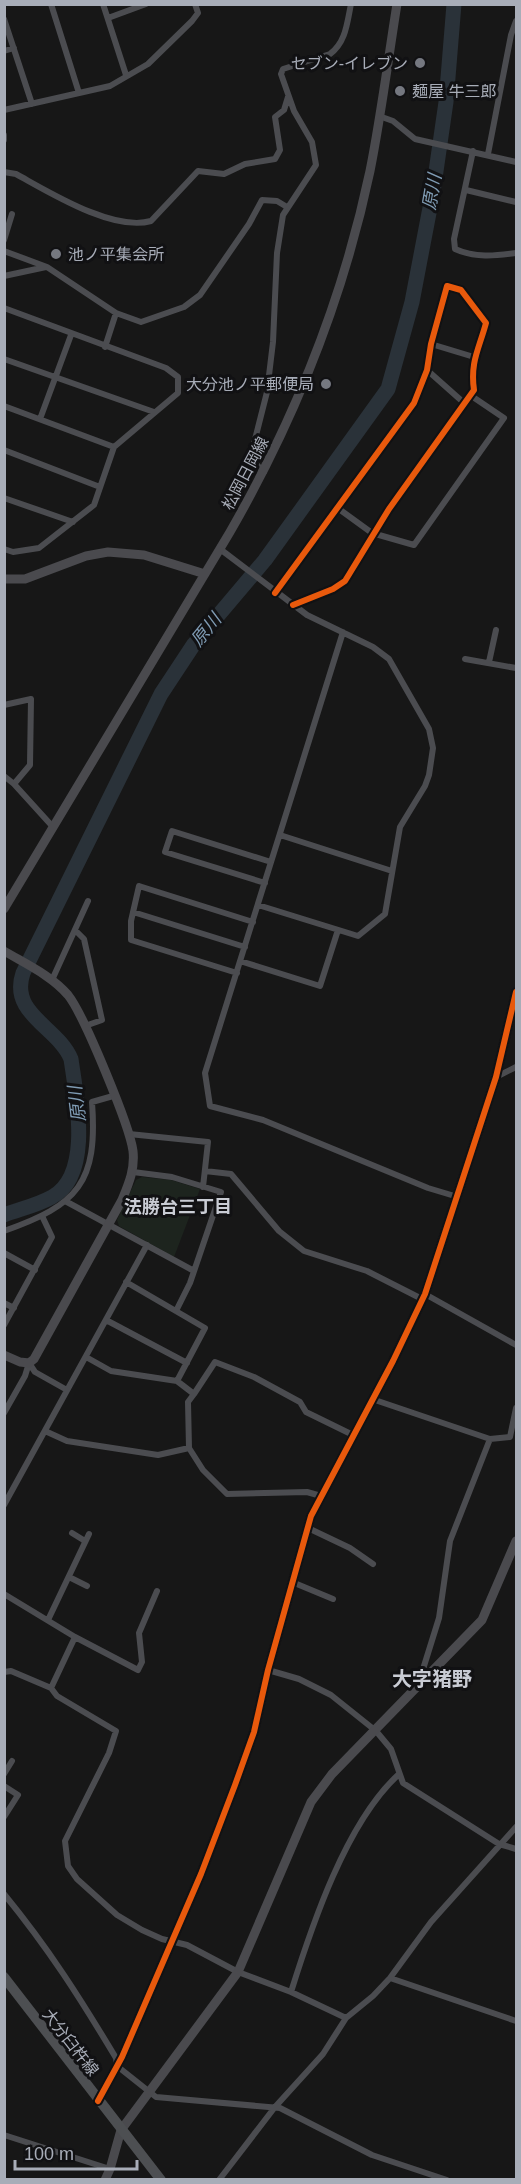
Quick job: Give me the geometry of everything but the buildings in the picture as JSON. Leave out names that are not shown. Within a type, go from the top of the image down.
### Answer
[{"type":"main road","name":"大分臼杵線","points":[[4,1977],[160,2180]]},
{"type":"street","points":[[51,4],[79,93]]},
{"type":"street","points":[[103,4],[126,75]]},
{"type":"street","points":[[108,18],[146,4]]},
{"type":"street","points":[[4,110],[110,86],[148,64],[198,14],[195,4]]},
{"type":"street","points":[[264,472],[254,462],[251,455],[267,392],[273,342],[277,253],[287,207],[310,179],[316,165],[312,142],[288,97],[281,74],[284,69],[330,54],[336,49],[344,36],[351,4]]},
{"type":"street","name":"松岡日岡線","points":[[4,909],[264,472],[313,365],[334,306],[370,172],[397,4]]},
{"type":"street","points":[[4,19],[32,104]]},
{"type":"street","points":[[488,154],[516,21]]},
{"type":"street","points":[[4,51],[14,48]]},
{"type":"street","points":[[4,172],[16,174],[102,217],[141,224],[151,221],[198,171],[224,174],[245,164],[275,159],[280,150],[275,117],[284,110],[288,97]]},
{"type":"street","points":[[379,116],[393,121],[415,140],[488,154],[516,162]]},
{"type":"street","points":[[4,135],[4,140]]},
{"type":"street","points":[[473,151],[454,239],[455,249],[465,254],[492,256],[516,253]]},
{"type":"street","points":[[466,190],[516,202]]},
{"type":"street","points":[[4,251],[46,267],[116,313],[141,322],[184,307],[200,295],[249,224],[262,200],[277,201],[287,207]]},
{"type":"street","points":[[4,240],[12,214]]},
{"type":"street","points":[[4,276],[46,267]]},
{"type":"street","points":[[275,593],[404,420],[428,370],[431,344],[447,286],[461,290],[486,323],[474,357],[472,374],[474,390],[372,533],[345,580],[333,589],[293,605]]},
{"type":"street","points":[[4,308],[71,335],[165,368],[178,377],[178,393],[114,447],[94,505],[39,548],[12,552],[4,549]]},
{"type":"street","points":[[105,347],[116,313]]},
{"type":"street","points":[[40,419],[71,335]]},
{"type":"street","points":[[431,344],[474,357]]},
{"type":"street","points":[[4,359],[154,411]]},
{"type":"street","points":[[428,370],[464,402]]},
{"type":"street","points":[[339,508],[372,533],[414,544],[504,418],[470,395]]},
{"type":"street","points":[[4,406],[114,447]]},
{"type":"street","points":[[4,450],[100,487]]},
{"type":"street","points":[[4,498],[73,522]]},
{"type":"street","points":[[220,549],[293,605],[373,647],[389,659],[419,708],[432,740],[429,775],[425,786],[400,827],[385,914],[358,936],[258,905]]},
{"type":"street","points":[[4,579],[25,579],[86,556],[108,552],[144,555],[205,574]]},
{"type":"street","points":[[489,662],[496,630]]},
{"type":"street","points":[[343,633],[205,1073],[210,1106],[263,1120],[428,1188],[458,1197]]},
{"type":"street","points":[[465,659],[516,668]]},
{"type":"street","points":[[4,705],[31,699],[30,765],[14,784]]},
{"type":"street","points":[[4,776],[53,827]]},
{"type":"street","points":[[265,883],[165,852],[172,831],[271,862]]},
{"type":"street","points":[[280,835],[392,871]]},
{"type":"street","points":[[237,973],[132,940],[133,912],[139,886],[253,922]]},
{"type":"street","points":[[52,980],[88,901]]},
{"type":"street","points":[[133,912],[245,947]]},
{"type":"street","points":[[75,930],[84,939],[102,1020],[85,1026]]},
{"type":"street","points":[[240,961],[320,986],[338,930]]},
{"type":"street","points":[[4,951],[52,980],[68,995],[85,1026],[129,1134],[133,1172],[109,1225],[34,1359],[29,1363],[25,1376],[6,1405],[4,1413]]},
{"type":"street","points":[[98,2101],[117,2066],[172,1941],[235,1785],[254,1732],[268,1670],[308,1528],[321,1496],[423,1297],[496,1077],[516,992]]},
{"type":"street","points":[[496,1077],[516,1067]]},
{"type":"street","points":[[4,1231],[43,1218],[67,1202],[88,1170],[94,1145],[92,1102],[113,1095]]},
{"type":"street","points":[[129,1134],[208,1143],[202,1187]]},
{"type":"street","points":[[204,1171],[231,1174],[279,1231],[304,1251],[367,1270],[516,1345]]},
{"type":"street","points":[[133,1172],[172,1177],[221,1192],[194,1271],[176,1311]]},
{"type":"street","points":[[67,1202],[194,1271]]},
{"type":"street","points":[[4,1325],[52,1237],[43,1218]]},
{"type":"street","points":[[4,1505],[147,1245]]},
{"type":"street","points":[[4,1253],[35,1270]]},
{"type":"street","points":[[126,1282],[205,1328],[177,1381]]},
{"type":"street","points":[[4,1303],[14,1308]]},
{"type":"street","points":[[106,1320],[187,1363]]},
{"type":"street","points":[[4,1354],[20,1362],[29,1363],[35,1371],[67,1390]]},
{"type":"street","points":[[86,1357],[111,1371],[177,1381],[194,1394]]},
{"type":"street","points":[[321,1496],[307,1492],[227,1494],[203,1470],[189,1448],[188,1401],[215,1362],[254,1377],[300,1402],[306,1412],[353,1435]]},
{"type":"street","points":[[372,1399],[490,1439],[510,1437],[516,1408]]},
{"type":"street","points":[[45,1431],[67,1441],[158,1455],[189,1448]]},
{"type":"street","points":[[417,1688],[439,1618],[450,1541],[490,1439]]},
{"type":"street","points":[[308,1528],[350,1548],[373,1564]]},
{"type":"street","points":[[72,1533],[85,1541]]},
{"type":"street","points":[[48,1620],[89,1534]]},
{"type":"street","points":[[105,2180],[121,2130],[238,1972],[311,1802],[332,1774],[482,1620],[516,1541]]},
{"type":"street","points":[[69,1577],[87,1586]]},
{"type":"street","points":[[292,1582],[333,1599]]},
{"type":"street","points":[[4,1594],[75,1637],[138,1670],[142,1662],[139,1633],[157,1592]]},
{"type":"street","points":[[51,1688],[75,1637]]},
{"type":"street","points":[[268,1670],[299,1679],[331,1695],[376,1731],[391,1749],[398,1766],[398,1775],[403,1783],[499,1844],[516,1849]]},
{"type":"street","points":[[4,1672],[11,1671],[51,1688],[57,1696],[116,1731],[109,1753],[65,1841],[68,1866],[77,1880],[117,1915],[152,1934],[187,1945],[238,1972],[291,1992],[346,2019]]},
{"type":"street","points":[[4,1774],[12,1761]]},
{"type":"street","points":[[291,1992],[313,1927],[362,1820],[379,1795],[398,1775]]},
{"type":"street","points":[[4,1786],[18,1795],[4,1817]]},
{"type":"street","points":[[219,2180],[274,2107],[323,2054],[346,2019],[374,1996],[390,1978],[431,1922],[516,1827]]},
{"type":"street","points":[[4,1894],[45,1943],[116,2058],[117,2066],[149,2091],[160,2098],[274,2107],[372,2155],[447,2180]]},
{"type":"street","points":[[390,1978],[516,2021]]},
{"type":"street","points":[[4,2135],[110,2169]]},
{"type":"shaded area","points":[[142,1177],[171,1180],[200,1189],[174,1257],[119,1226],[117,1220],[136,1180]]},
{"type":"waterway","name":"原川","points":[[4,1215],[47,1200],[65,1186],[73,1171],[79,1133],[71,1059],[65,1048],[29,1010],[23,999],[21,987],[23,973],[161,694],[194,644],[265,560],[388,389],[412,302],[433,192],[446,102],[454,4]]},
{"type":"cycle path","points":[[275,593],[414,403],[427,370],[431,344],[447,286],[461,290],[486,323],[474,363],[474,390],[389,509],[345,581],[333,589],[293,605]]},
{"type":"cycle path","points":[[98,2101],[122,2057],[201,1874],[235,1785],[254,1732],[268,1670],[311,1516],[393,1361],[425,1294],[496,1077],[516,992]]},
{"type":"place","name":"セブン-イレブン","points":[[420,63]]},
{"type":"place","name":"麺屋 牛三郎","points":[[400,91]]},
{"type":"place","name":"池ノ平集会所","points":[[56,254]]},
{"type":"place","name":"大分池ノ平郵便局","points":[[326,384]]},
{"type":"district","name":"法勝台三丁目","points":[[178,1207]]},
{"type":"district","name":"大字猪野","points":[[432,1679]]}]
